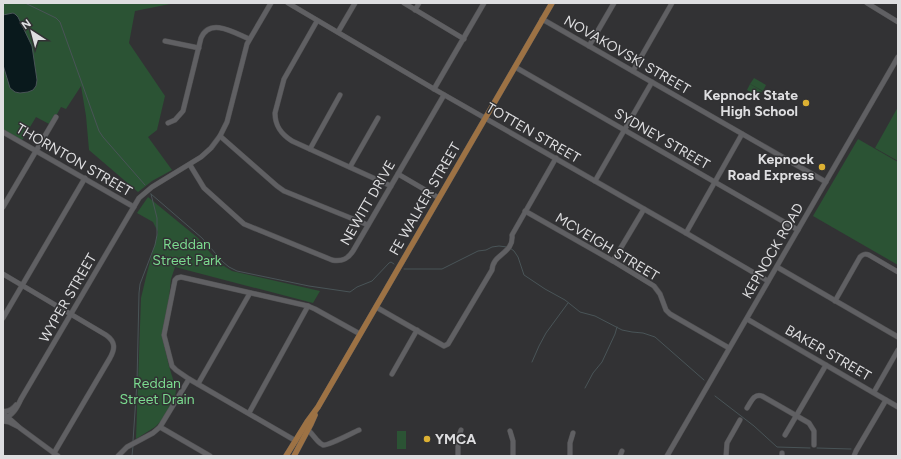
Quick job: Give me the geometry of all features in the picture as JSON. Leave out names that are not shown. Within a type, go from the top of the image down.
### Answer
[{"type":"main road","name":"FE WALKER STREET","points":[[286,456],[306,429],[552,3]]},
{"type":"main road","name":"FE WALKER STREET","points":[[295,456],[306,429]]},
{"type":"street","name":"WYPER STREET","points":[[4,419],[15,411],[142,195],[155,185],[190,165],[207,152],[220,136],[227,122],[244,51],[249,39],[271,3]]},
{"type":"street","name":"TOTTEN STREET","points":[[288,3],[444,95],[768,281]]},
{"type":"street","points":[[338,32],[355,3]]},
{"type":"street","points":[[404,3],[464,38]]},
{"type":"street","points":[[416,10],[419,3]]},
{"type":"street","points":[[434,89],[484,3]]},
{"type":"street","points":[[589,46],[614,3]]},
{"type":"street","points":[[633,71],[672,3]]},
{"type":"street","points":[[867,3],[898,22]]},
{"type":"street","name":"NOVAKOVSKI STREET","points":[[542,19],[826,182]]},
{"type":"street","points":[[317,20],[284,79],[275,113],[276,122],[282,133],[292,141],[390,186]]},
{"type":"street","points":[[168,123],[175,120],[183,111],[201,38],[204,33],[209,29],[216,27],[249,39]]},
{"type":"street","points":[[165,41],[199,48]]},
{"type":"street","name":"KEPNOCK ROAD","points":[[667,456],[898,57]]},
{"type":"street","name":"SYDNEY STREET","points":[[515,67],[798,230]]},
{"type":"street","points":[[595,181],[652,82]]},
{"type":"street","points":[[310,149],[340,95]]},
{"type":"street","name":"NEWITT DRIVE","points":[[190,165],[204,188],[244,224],[332,260],[344,260],[351,255],[444,95]]},
{"type":"street","points":[[3,207],[56,117]]},
{"type":"street","points":[[350,167],[378,118]]},
{"type":"street","name":"THORNTON STREET","points":[[3,132],[134,207]]},
{"type":"street","points":[[686,233],[742,134]]},
{"type":"street","points":[[220,136],[284,191],[368,225]]},
{"type":"street","points":[[376,307],[444,346],[447,345],[492,270],[493,264],[512,243],[512,235],[556,158]]},
{"type":"street","points":[[398,174],[439,198]]},
{"type":"street","points":[[3,318],[85,178]]},
{"type":"street","points":[[613,261],[644,209]]},
{"type":"street","name":"MCVEIGH STREET","points":[[525,211],[654,286],[660,294],[666,310],[670,314],[729,348]]},
{"type":"street","points":[[835,301],[863,254],[867,254],[898,272]]},
{"type":"street","points":[[777,267],[898,336]]},
{"type":"street","points":[[3,274],[106,335],[113,341],[114,347],[110,358],[56,454],[14,422],[4,419]]},
{"type":"street","points":[[296,441],[189,379],[172,366],[164,338],[164,332],[175,280],[181,277],[315,308],[360,334]]},
{"type":"street","points":[[198,384],[250,293]]},
{"type":"street","points":[[248,413],[308,306]]},
{"type":"street","name":"BAKER STREET","points":[[746,319],[898,407]]},
{"type":"street","points":[[392,374],[417,330]]},
{"type":"street","points":[[874,392],[898,350]]},
{"type":"street","points":[[786,436],[826,365]]},
{"type":"street","points":[[118,456],[124,450],[153,433],[160,427],[189,379]]},
{"type":"street","points":[[747,408],[756,394],[762,396],[813,425],[814,445]]},
{"type":"street","name":"WYPER STREET","points":[[3,412],[11,410],[21,400]]},
{"type":"street","points":[[854,456],[886,400]]},
{"type":"street","points":[[14,422],[13,418],[15,411]]},
{"type":"street","points":[[3,412],[4,419],[20,428]]},
{"type":"street","points":[[726,456],[727,443],[740,420]]},
{"type":"street","points":[[160,427],[210,456]]},
{"type":"street","points":[[306,429],[318,442],[323,445],[329,444],[359,430]]},
{"type":"street","points":[[458,456],[458,439],[461,430]]},
{"type":"street","points":[[510,431],[513,441],[513,456]]},
{"type":"street","points":[[570,456],[570,443],[573,433]]},
{"type":"green space","points":[[3,3],[175,3],[135,11],[129,43],[165,96],[157,130],[148,137],[172,170],[152,181],[138,192],[89,150],[86,116],[81,86],[66,109],[61,107],[51,125],[36,117],[21,142],[3,132]]},
{"type":"green space","points":[[754,78],[766,85],[763,91],[750,84]]},
{"type":"green space","points":[[750,84],[762,91],[759,97],[747,90]]},
{"type":"green space","points":[[898,107],[898,161],[875,148]]},
{"type":"green space","points":[[858,139],[898,162],[898,265],[813,216]]},
{"type":"green space","points":[[148,197],[198,238],[219,263],[232,271],[320,291],[313,303],[175,267],[171,279],[162,336],[176,389],[175,398],[162,420],[155,427],[136,439],[141,298],[158,232],[153,222],[137,213]]},
{"type":"green space","points":[[397,431],[406,431],[406,449],[397,449]]},
{"type":"shaded area","points":[[13,13],[18,17],[32,46],[37,80],[36,86],[33,90],[28,92],[15,92],[10,88],[3,65],[3,15]]},
{"type":"waterway","points":[[25,3],[56,18],[60,22],[99,131],[145,185]]},
{"type":"waterway","points":[[151,194],[202,238],[223,262],[237,271],[309,286],[350,292],[357,287],[372,281],[389,263],[391,262],[394,264]]},
{"type":"waterway","points":[[133,441],[137,382],[140,284],[155,245],[157,235],[157,218],[151,194]]},
{"type":"waterway","points":[[404,269],[442,269],[478,251],[499,246],[507,247]]},
{"type":"waterway","points":[[510,248],[518,257],[524,275],[565,300],[580,312],[595,316],[622,330],[643,333],[655,337],[704,380]]},
{"type":"waterway","points":[[532,362],[546,333],[568,303]]},
{"type":"waterway","points":[[585,388],[593,373],[602,362],[617,327]]},
{"type":"waterway","points":[[715,396],[754,426],[777,447],[810,448]]},
{"type":"waterway","points":[[132,456],[133,446]]},
{"type":"waterway","points":[[817,448],[851,449]]},
{"type":"place","name":"Kepnock State High School","points":[[806,103]]},
{"type":"place","name":"Kepnock Road Express","points":[[822,167]]},
{"type":"place","name":"YMCA","points":[[427,439]]},
{"type":"park label","name":"Reddan Street Park","points":[[187,252]]},
{"type":"park label","name":"Reddan Street Drain","points":[[157,392]]}]
